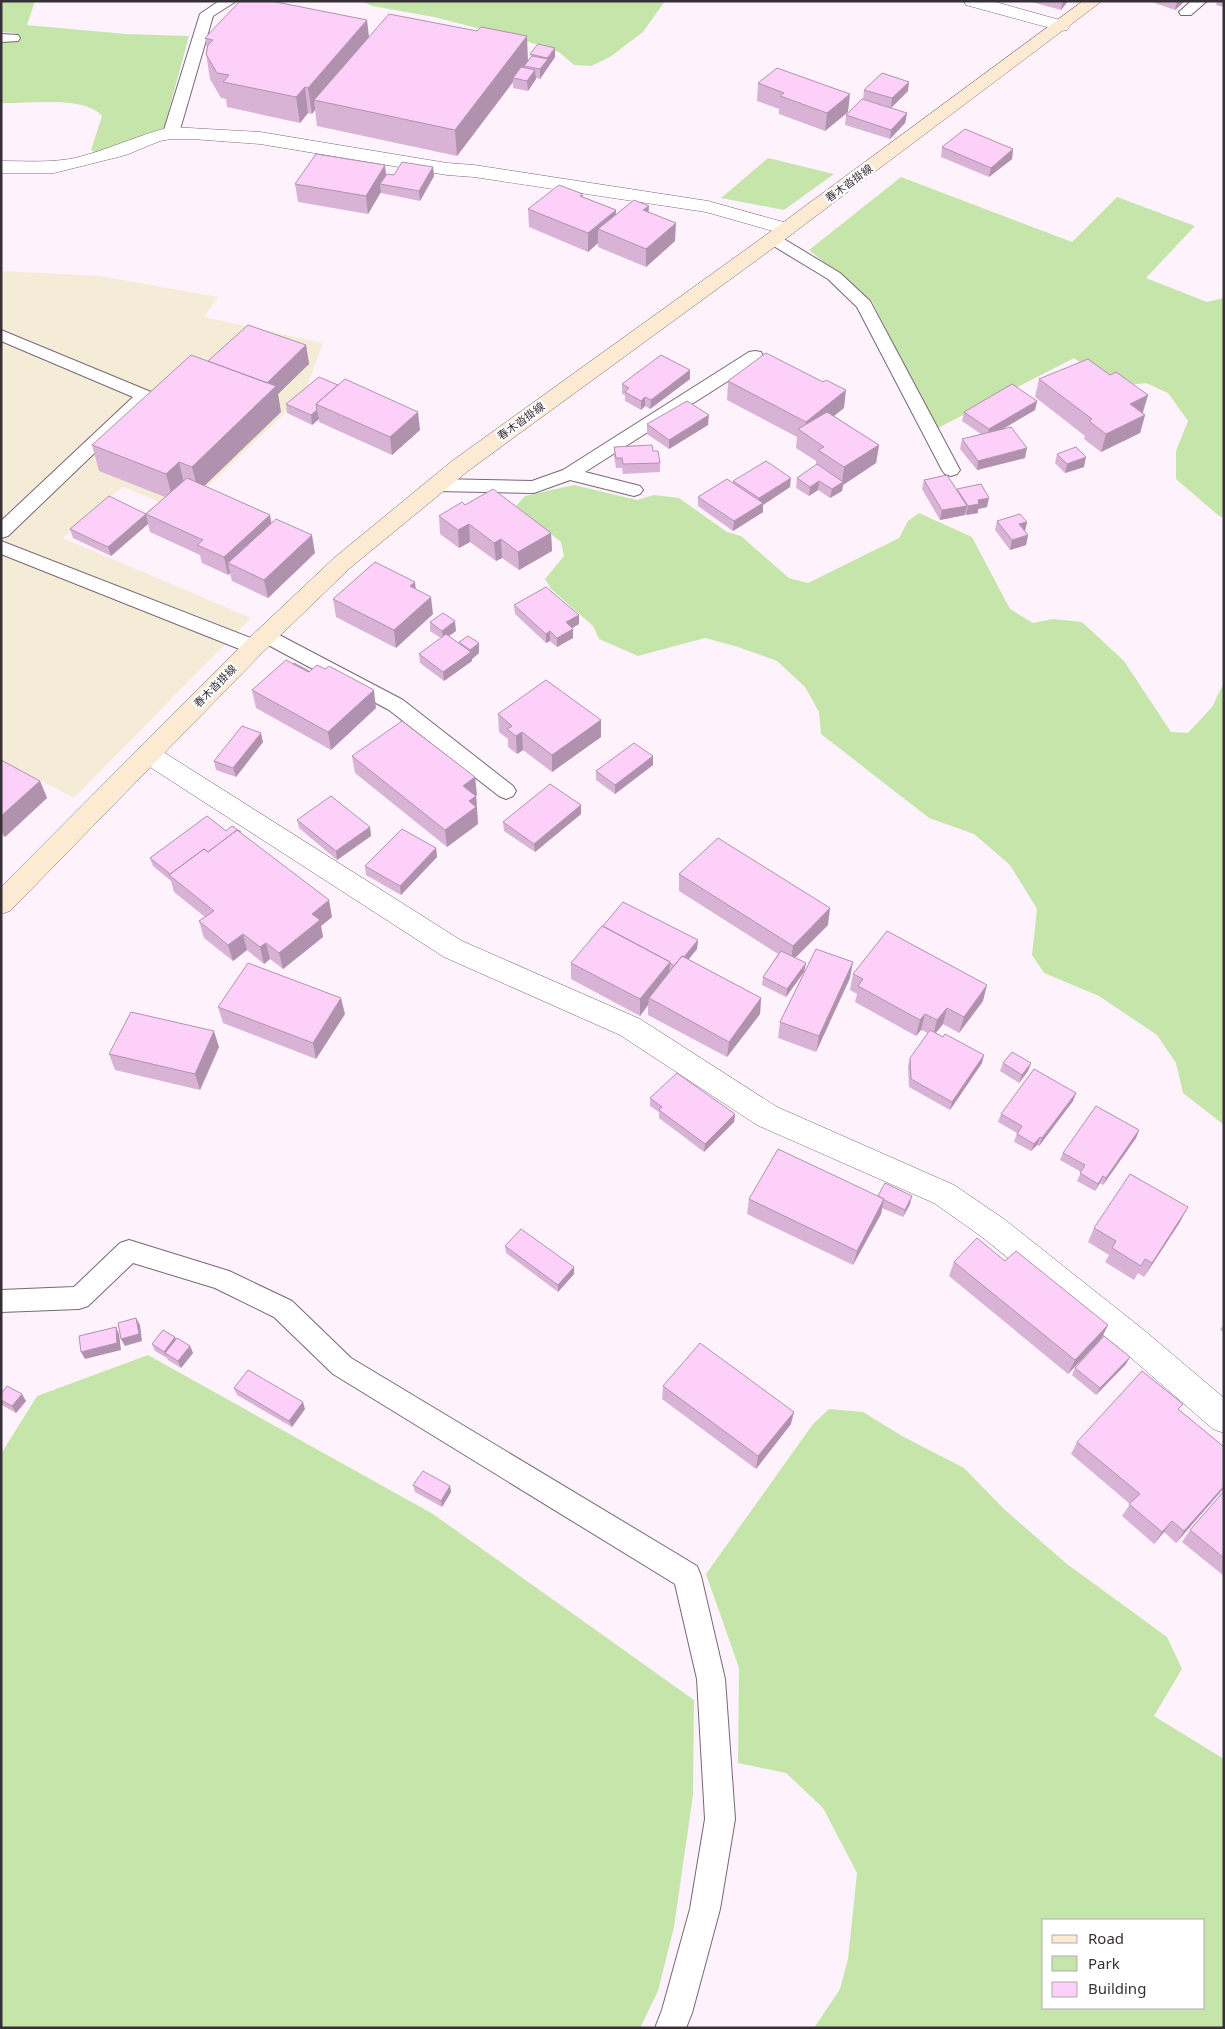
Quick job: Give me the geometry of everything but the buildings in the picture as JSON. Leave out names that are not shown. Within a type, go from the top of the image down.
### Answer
[{"type":"main road","name":"春木沓掛線","points":[[1,904],[10,887],[342,563],[437,485],[1094,1]]},
{"type":"street","points":[[972,1],[1061,26]]},
{"type":"street","points":[[1,167],[54,167],[76,163],[96,159],[171,133],[260,138],[447,169],[474,171],[708,207],[780,234]]},
{"type":"street","points":[[148,754],[453,950],[630,1028],[767,1116],[944,1194],[1001,1234],[1134,1341],[1224,1418]]},
{"type":"lane","points":[[1186,12],[1200,1]]},
{"type":"lane","points":[[171,133],[207,14],[228,2]]},
{"type":"lane","points":[[780,234],[834,276],[864,305],[951,470]]},
{"type":"lane","points":[[1,335],[145,396],[1,532]]},
{"type":"lane","points":[[437,485],[534,487],[569,474],[755,356]]},
{"type":"lane","points":[[569,474],[634,490]]},
{"type":"lane","points":[[1,546],[260,641],[396,705],[506,791]]},
{"type":"lane","points":[[1,1301],[79,1298],[129,1251],[220,1279],[283,1309],[342,1366],[687,1576],[711,1679],[720,1819],[705,1909],[677,2013],[670,2028]]},
{"type":"shaded area","points":[[1,271],[100,276],[218,297],[204,317],[323,343],[304,395],[199,495],[172,507],[123,487],[63,538],[251,618],[74,798],[1,760]]},
{"type":"green space","points":[[1,1],[35,1],[27,25],[126,34],[189,36],[164,128],[96,153],[91,150],[102,116],[94,109],[83,105],[55,102],[1,103],[1,42],[20,40],[15,33],[1,32]]},
{"type":"green space","points":[[361,1],[665,1],[643,32],[610,57],[591,66],[574,65],[559,52],[520,39],[434,17],[372,6]]},
{"type":"green space","points":[[768,158],[834,174],[784,210],[721,198]]},
{"type":"green space","points":[[901,177],[1072,242],[1117,197],[1195,226],[1146,278],[1207,302],[1224,298],[1224,518],[1219,516],[1176,479],[1176,451],[1188,421],[1168,393],[1146,383],[1127,385],[1106,382],[1074,358],[936,429],[872,301],[809,250]]},
{"type":"green space","points":[[574,485],[637,500],[654,495],[679,498],[727,532],[741,536],[789,578],[808,583],[899,538],[908,521],[919,513],[972,537],[1010,609],[1033,623],[1053,619],[1082,622],[1124,661],[1171,732],[1188,733],[1212,707],[1224,682],[1224,1125],[1183,1093],[1176,1063],[1157,1035],[1099,996],[1044,973],[1032,955],[1037,909],[1010,865],[974,834],[929,818],[821,734],[819,712],[805,687],[777,661],[705,638],[638,656],[599,639],[593,626],[551,589],[545,579],[564,556],[561,542],[516,506],[525,496]]},
{"type":"green space","points":[[148,1355],[433,1514],[694,1700],[693,1795],[674,1927],[658,1991],[640,2028],[1,2028],[1,1454],[37,1396]]},
{"type":"green space","points":[[829,1409],[863,1412],[902,1436],[964,1468],[1004,1509],[1067,1564],[1167,1637],[1182,1669],[1154,1716],[1224,1759],[1224,2028],[814,2028],[840,1989],[848,1959],[857,1873],[823,1808],[786,1773],[738,1763],[739,1668],[706,1574],[813,1424]]}]
